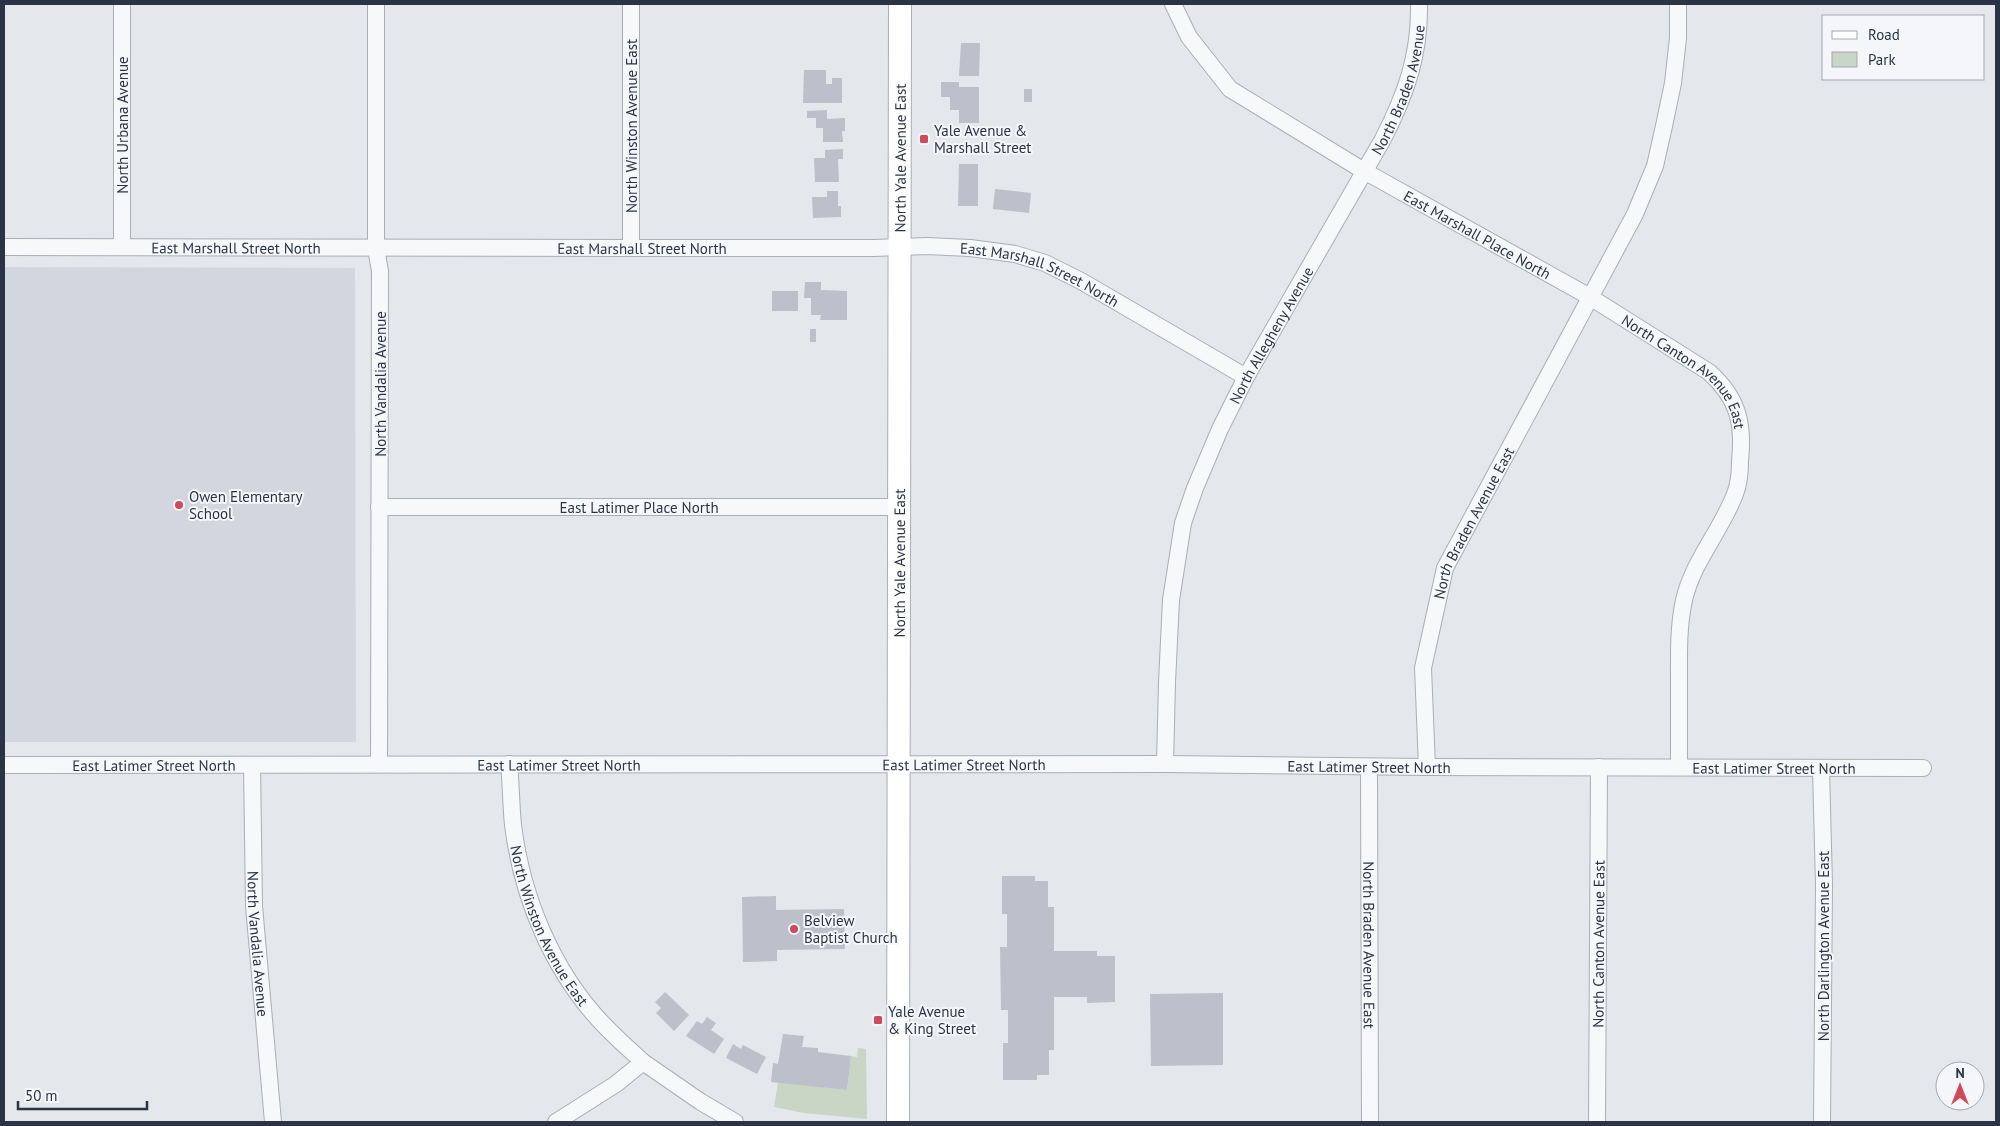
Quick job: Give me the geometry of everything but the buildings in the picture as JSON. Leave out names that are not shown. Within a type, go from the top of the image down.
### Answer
[{"type":"main road","name":"North Yale Avenue East","points":[[898,1122],[900,4]]},
{"type":"street","name":"North Urbana Avenue","points":[[122,4],[122,246]]},
{"type":"street","name":"North Vandalia Avenue","points":[[376,4],[376,248],[380,271],[379,764]]},
{"type":"street","name":"North Winston Avenue East","points":[[631,4],[631,248]]},
{"type":"street","points":[[1172,4],[1189,36],[1230,89],[1364,172]]},
{"type":"street","name":"North Braden Avenue","points":[[1364,172],[1390,125],[1405,92],[1417,46],[1419,4]]},
{"type":"street","points":[[1590,297],[1635,214],[1655,166],[1673,83],[1678,38],[1678,4]]},
{"type":"street","name":"East Marshall Place North","points":[[1364,172],[1590,297]]},
{"type":"street","name":"North Allegheny Avenue","points":[[1165,764],[1171,600],[1183,523],[1195,488],[1218,433],[1246,376],[1364,172]]},
{"type":"street","name":"East Marshall Street North","points":[[4,247],[970,248],[1015,254],[1044,263],[1081,281],[1246,376]]},
{"type":"street","name":"North Canton Avenue East","points":[[1590,297],[1709,372],[1729,395],[1740,420],[1742,439],[1739,481],[1736,494],[1695,569],[1685,598],[1679,629],[1679,767]]},
{"type":"street","name":"North Braden Avenue East","points":[[1427,767],[1423,668],[1445,568],[1590,297]]},
{"type":"street","name":"East Latimer Place North","points":[[379,507],[900,508]]},
{"type":"street","name":"North Winston Avenue East","points":[[509,764],[513,824],[532,907],[549,946],[567,979],[601,1022],[643,1062],[701,1102],[735,1122]]},
{"type":"street","name":"East Latimer Street North","points":[[4,765],[1165,764],[1369,767],[1923,768]]},
{"type":"street","name":"North Vandalia Avenue","points":[[252,765],[254,906],[273,1122]]},
{"type":"street","name":"North Braden Avenue East","points":[[1369,767],[1370,1122]]},
{"type":"street","name":"North Canton Avenue East","points":[[1597,1122],[1599,767]]},
{"type":"street","name":"North Darlington Avenue East","points":[[1821,769],[1824,885],[1822,1122]]},
{"type":"street","points":[[556,1122],[616,1084],[643,1062]]},
{"type":"shaded area","name":"Owen Elementary School","points":[[4,267],[355,268],[356,742],[4,742]]},
{"type":"green space","points":[[858,1048],[866,1049],[867,1119],[804,1113],[774,1107],[778,1082],[847,1090],[851,1056],[857,1057]]},
{"type":"place","name":"Yale Avenue & Marshall Street","points":[[924,139]]},
{"type":"place","name":"Owen Elementary School","points":[[179,505]]},
{"type":"place","name":"Belview Baptist Church","points":[[794,929]]},
{"type":"place","name":"Yale Avenue & King Street","points":[[878,1020]]}]
